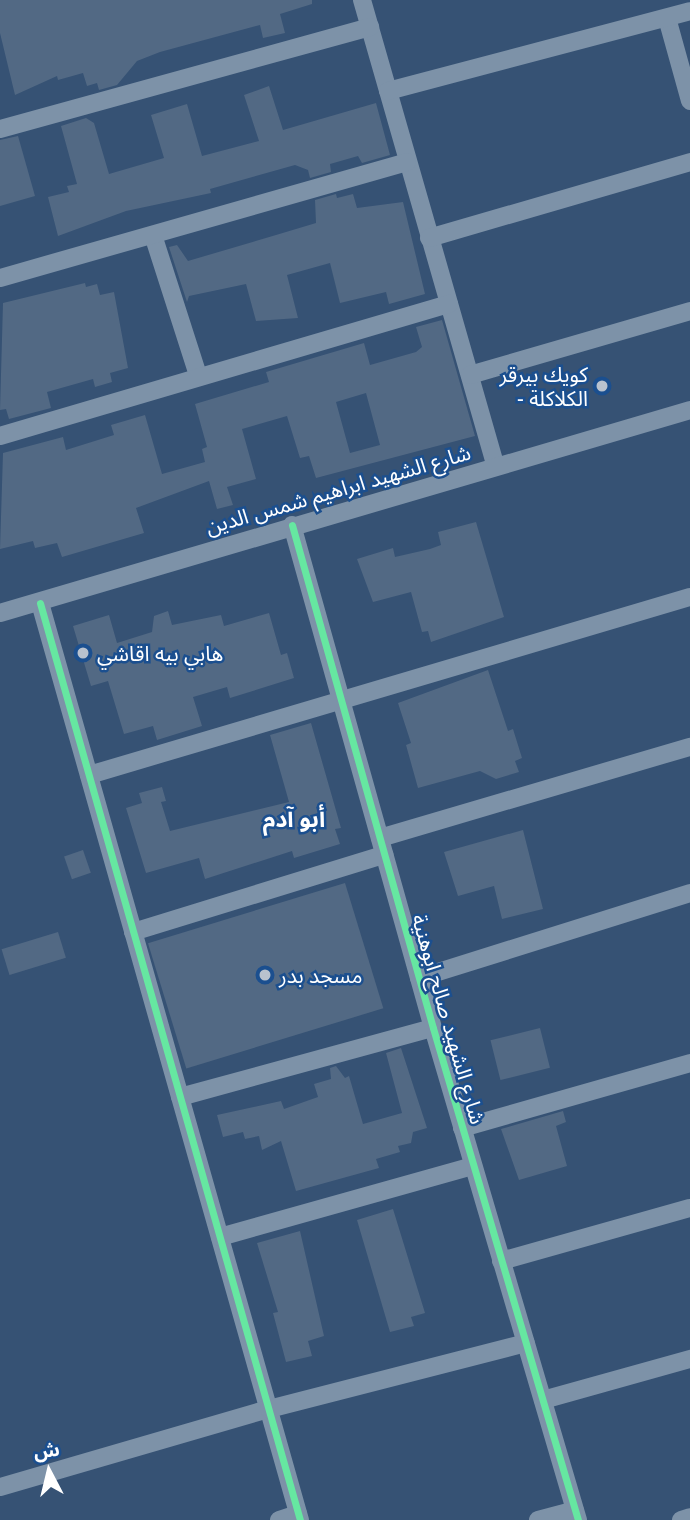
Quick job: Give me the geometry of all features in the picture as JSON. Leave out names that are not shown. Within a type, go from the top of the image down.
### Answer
[{"type":"street","points":[[362,0],[496,466]]},
{"type":"street","points":[[388,91],[690,11]]},
{"type":"street","points":[[667,18],[690,101]]},
{"type":"street","points":[[0,129],[370,27]]},
{"type":"street","points":[[0,278],[407,162]]},
{"type":"street","points":[[429,237],[690,162]]},
{"type":"street","points":[[153,235],[198,374]]},
{"type":"street","points":[[0,436],[198,374],[449,304]]},
{"type":"street","points":[[470,375],[690,311]]},
{"type":"street","name":"شارع الشهيد ابراهيم شمس الدين","points":[[0,613],[690,410]]},
{"type":"street","name":"شارع الشهيد صالح ابوهنية","points":[[292,525],[433,1028],[577,1515]]},
{"type":"street","points":[[89,775],[341,698],[690,597]]},
{"type":"street","points":[[40,603],[299,1517],[279,1520]]},
{"type":"street","points":[[133,932],[382,847],[690,747]]},
{"type":"street","points":[[419,978],[690,893]]},
{"type":"street","points":[[180,1097],[433,1028]]},
{"type":"street","points":[[462,1128],[690,1063]]},
{"type":"street","points":[[220,1237],[473,1166]]},
{"type":"street","points":[[501,1261],[690,1208]]},
{"type":"street","points":[[0,1487],[269,1409],[526,1343]]},
{"type":"street","points":[[543,1400],[690,1359]]},
{"type":"street","points":[[538,1520],[577,1515]]},
{"type":"street","points":[[681,1520],[690,1517]]},
{"type":"building","points":[[0,0],[312,0],[312,4],[280,14],[285,33],[263,38],[260,25],[160,52],[137,61],[117,85],[99,90],[97,83],[87,86],[83,73],[58,80],[57,76],[15,95],[0,33]]},
{"type":"building","points":[[269,86],[283,130],[376,103],[390,155],[362,163],[358,156],[330,164],[331,172],[310,178],[308,170],[295,165],[210,189],[211,193],[126,211],[58,236],[48,197],[69,192],[67,186],[77,184],[61,126],[86,118],[94,123],[109,174],[164,158],[151,115],[187,104],[202,156],[259,141],[244,95]]},
{"type":"building","points":[[18,136],[35,196],[0,206],[0,140]]},
{"type":"building","points":[[336,194],[337,198],[353,194],[357,208],[403,202],[425,294],[389,304],[386,292],[340,303],[330,263],[287,275],[298,318],[256,321],[246,284],[189,296],[187,302],[169,247],[177,245],[188,261],[316,223],[315,200]]},
{"type":"building","points":[[85,283],[86,287],[97,284],[100,295],[114,292],[128,368],[110,373],[112,382],[95,387],[93,379],[47,392],[51,408],[9,419],[6,409],[0,410],[3,303]]},
{"type":"building","points":[[442,320],[475,436],[316,478],[309,456],[300,458],[287,416],[242,429],[256,479],[227,487],[233,505],[217,509],[209,481],[136,508],[144,533],[62,557],[57,543],[35,548],[33,541],[0,549],[3,453],[63,437],[66,450],[114,435],[111,425],[145,415],[162,474],[205,462],[202,449],[207,447],[195,404],[269,382],[266,372],[364,343],[370,365],[416,352],[422,347],[416,327]],"holes":[[[366,393],[380,445],[350,453],[336,402]]]},
{"type":"building","points":[[476,522],[504,617],[431,642],[428,631],[422,632],[411,592],[373,602],[357,559],[393,548],[395,557],[430,549],[441,545],[438,532]]},
{"type":"building","points":[[168,611],[172,625],[221,615],[224,626],[269,613],[281,655],[287,653],[294,678],[230,698],[227,687],[193,697],[202,726],[157,740],[153,726],[124,734],[108,681],[91,686],[73,626],[109,615],[117,643],[152,632],[154,616]]},
{"type":"building","points":[[488,670],[508,731],[513,729],[522,758],[515,761],[519,772],[496,779],[480,771],[418,788],[406,745],[411,743],[398,703]]},
{"type":"building","points":[[311,723],[341,828],[335,829],[340,844],[294,858],[292,851],[205,879],[199,858],[146,873],[126,808],[142,803],[139,793],[162,787],[166,801],[161,802],[170,831],[289,802],[270,735]]},
{"type":"building","points":[[523,830],[543,909],[502,919],[494,886],[458,896],[444,852]]},
{"type":"building","points":[[83,850],[91,873],[72,879],[64,857]]},
{"type":"building","name":"مسجد بدر","points":[[345,883],[383,1008],[186,1069],[148,943]]},
{"type":"building","points":[[58,932],[66,958],[9,975],[2,949]]},
{"type":"building","points":[[540,1028],[550,1068],[500,1080],[491,1040]]},
{"type":"building","points":[[401,1048],[427,1128],[413,1132],[411,1143],[398,1146],[400,1152],[376,1159],[379,1168],[296,1191],[281,1141],[262,1150],[259,1136],[245,1139],[243,1132],[223,1137],[217,1115],[281,1101],[284,1109],[318,1097],[314,1084],[331,1079],[330,1068],[336,1066],[345,1078],[349,1076],[363,1124],[402,1113],[386,1053]]},
{"type":"building","points":[[563,1111],[566,1122],[556,1126],[567,1166],[519,1180],[501,1129]]},
{"type":"building","points":[[393,1209],[425,1313],[411,1317],[414,1326],[390,1332],[357,1220]]},
{"type":"building","points":[[300,1231],[324,1336],[308,1341],[312,1356],[286,1362],[273,1313],[278,1312],[257,1243]]},
{"type":"cycle path","points":[[292,525],[433,1028],[578,1520]]},
{"type":"cycle path","points":[[40,603],[300,1520]]},
{"type":"place","name":"كويك بيرقر - الكلاكلة","points":[[602,386]]},
{"type":"place","name":"هابي بيه اقاشي","points":[[83,653]]},
{"type":"place","name":"مسجد بدر","points":[[265,975]]},
{"type":"district","name":"أبو آدم","points":[[294,818]]}]
